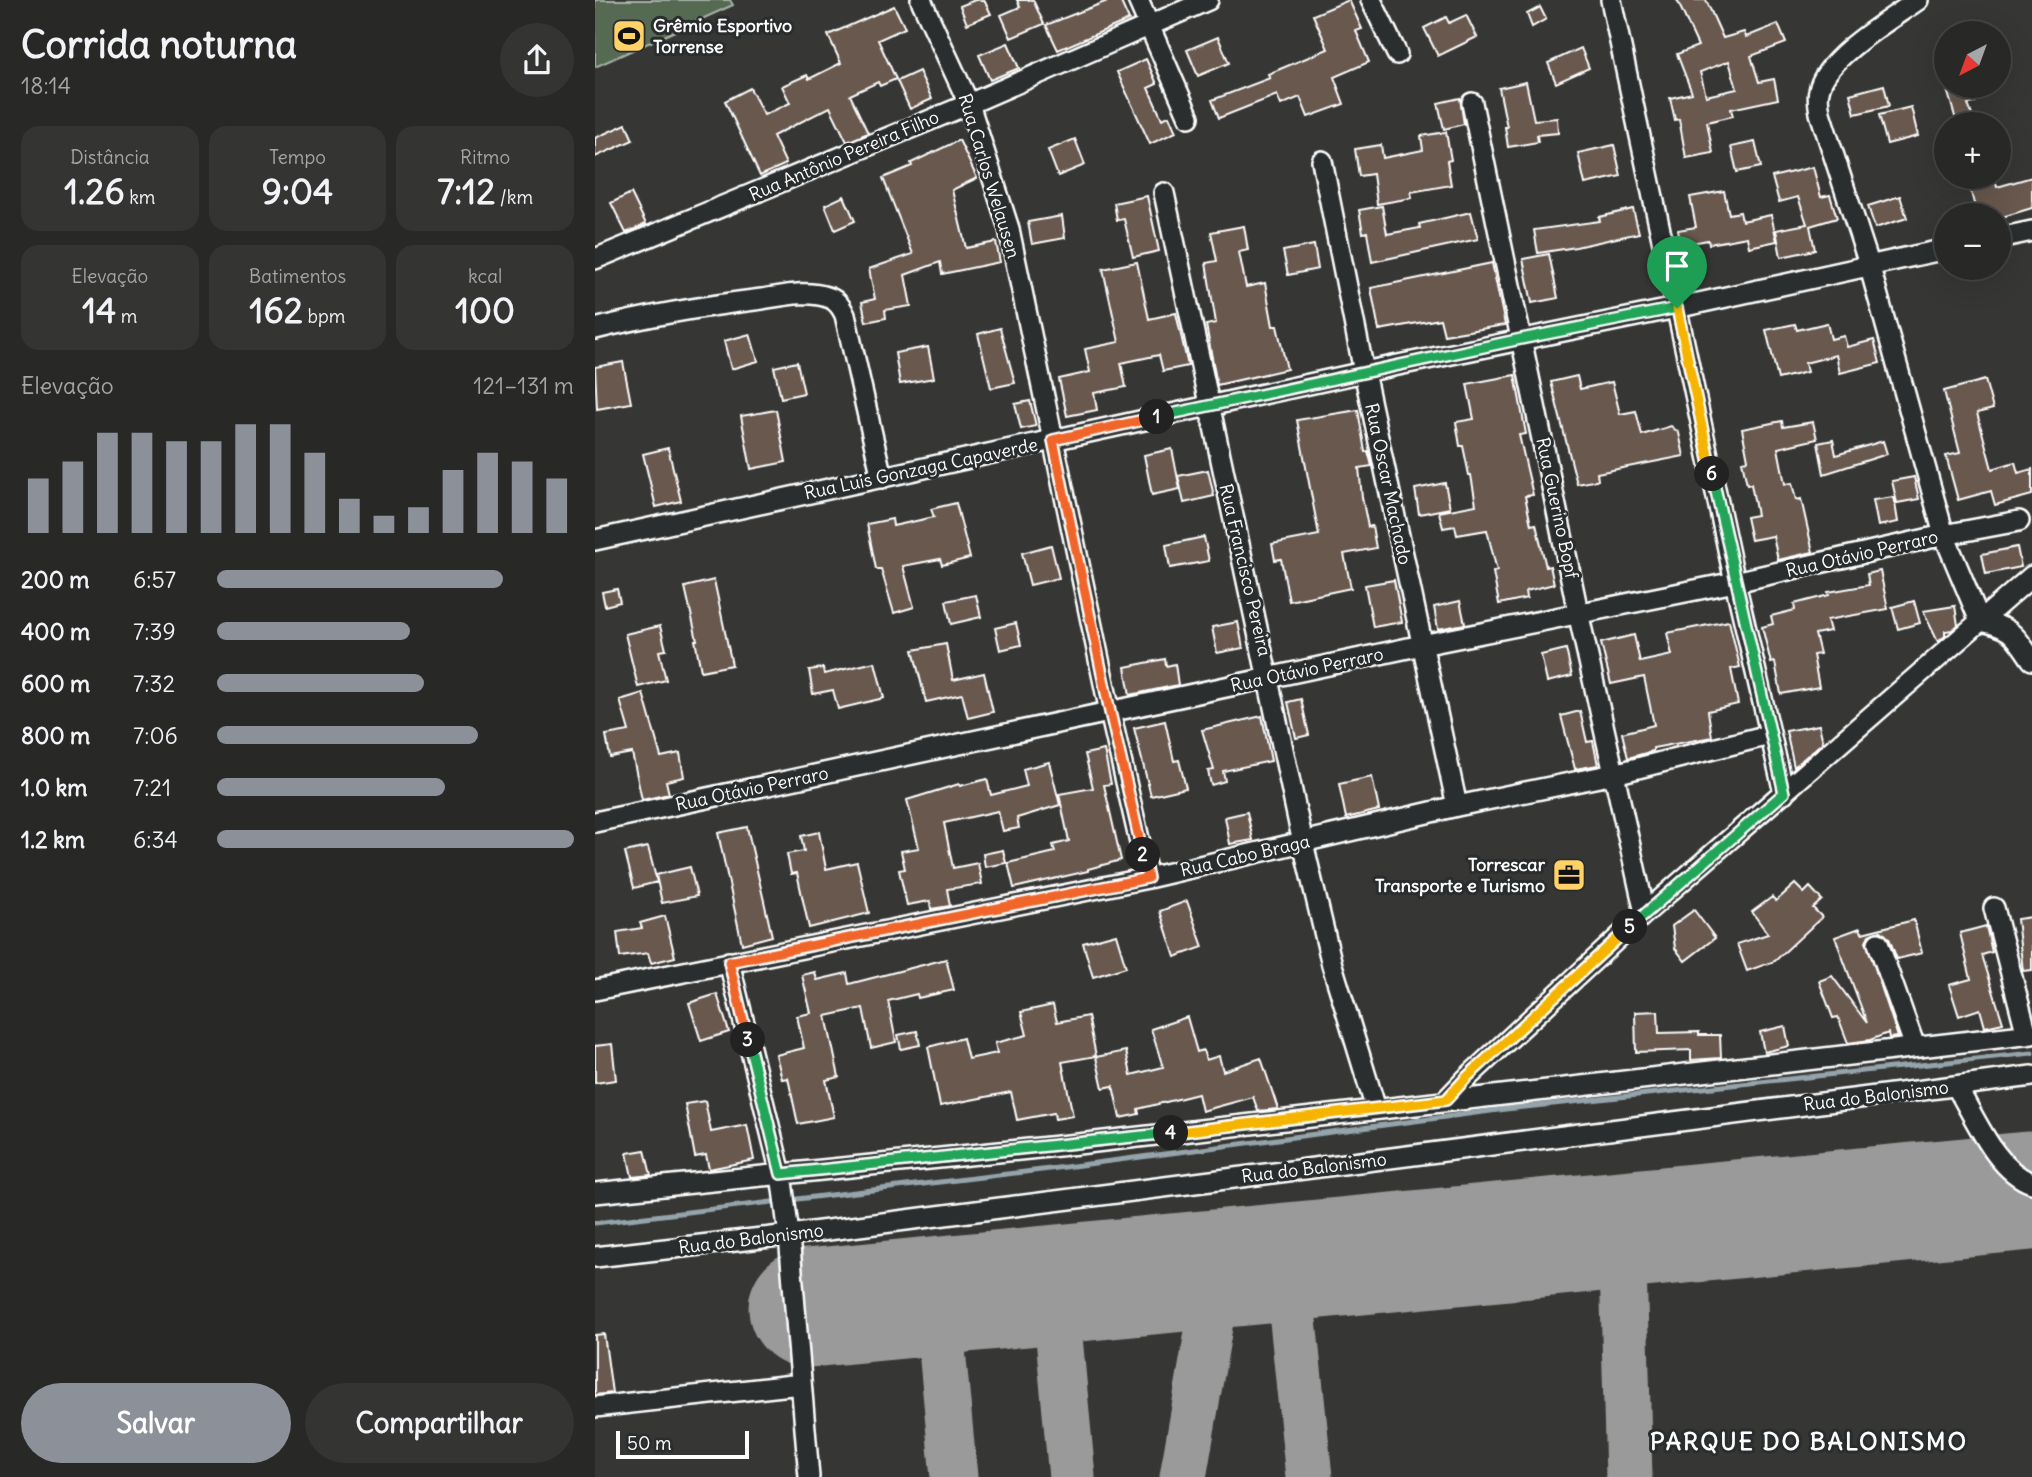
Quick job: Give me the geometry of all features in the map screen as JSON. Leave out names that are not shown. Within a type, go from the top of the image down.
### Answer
[{"type":"street","name":"Rua Carlos Welausen","points":[[921,0],[969,104],[1009,229],[1110,712],[1148,878]]},
{"type":"street","points":[[1138,0],[1189,117]]},
{"type":"street","name":"Rua Antônio Pereira Filho","points":[[595,259],[969,104],[1208,0]]},
{"type":"street","points":[[1371,0],[1397,54]]},
{"type":"street","points":[[1611,0],[1735,582],[1784,793]]},
{"type":"street","points":[[1918,0],[1843,55],[1829,70],[1819,90],[1820,113],[1870,264],[1944,535],[1980,621]]},
{"type":"street","name":"Rua Guerino Bopf","points":[[1472,103],[1578,612],[1645,913]]},
{"type":"street","name":"Rua Oscar Machado","points":[[1322,161],[1364,372],[1457,806]]},
{"type":"street","name":"Rua Francisco Pereira","points":[[1164,193],[1303,842],[1332,965],[1376,1109]]},
{"type":"street","points":[[2011,235],[2032,231]]},
{"type":"street","name":"Rua Luís Gonzaga Capaverde","points":[[595,540],[1364,372],[1677,308],[1934,251]]},
{"type":"street","points":[[595,329],[702,307],[800,294],[829,297],[842,307],[845,315],[881,478]]},
{"type":"street","name":"Rua Otávio Perraro","points":[[595,822],[1578,612],[1735,582],[2019,521]]},
{"type":"street","points":[[1446,1100],[1467,1077],[1645,913],[2032,576]]},
{"type":"street","points":[[1980,621],[2008,629],[2032,660]]},
{"type":"street","name":"Rua Cabo Braga","points":[[595,990],[1148,878],[1457,806],[1614,774],[1769,735]]},
{"type":"street","points":[[595,1193],[782,1180],[1078,1143],[2029,1034],[1994,908]]},
{"type":"street","points":[[1878,943],[1915,1047]]},
{"type":"street","points":[[729,962],[782,1180],[809,1477]]},
{"type":"street","name":"Rua do Balonismo","points":[[595,1257],[788,1227],[2032,1076]]},
{"type":"street","points":[[1957,1086],[2000,1160],[2012,1173],[2032,1183]]},
{"type":"street","points":[[595,1407],[801,1384]]},
{"type":"green space","name":"Grêmio Esportivo Torrense","points":[[595,0],[730,0],[733,5],[595,67]]},
{"type":"building","points":[[975,0],[984,0],[991,14],[967,24],[960,6]]},
{"type":"building","points":[[1017,0],[1033,0],[1044,24],[1011,38],[1001,15],[1020,7]]},
{"type":"building","points":[[1110,0],[1120,0],[1129,20],[1058,50],[1046,25]]},
{"type":"building","points":[[1349,0],[1362,29],[1356,31],[1369,62],[1334,77],[1344,104],[1308,117],[1300,97],[1281,105],[1277,95],[1219,118],[1212,100],[1270,78],[1268,74],[1328,49],[1313,15]]},
{"type":"building","points":[[1677,0],[1706,0],[1723,38],[1744,32],[1746,37],[1778,24],[1786,43],[1751,56],[1759,82],[1774,79],[1778,99],[1731,109],[1733,116],[1707,122],[1713,153],[1686,158],[1679,119],[1675,120],[1670,98],[1692,93],[1677,54],[1698,46]],"holes":[[[1729,61],[1737,89],[1706,96],[1700,72]]]},
{"type":"building","points":[[894,6],[905,28],[878,40],[896,79],[880,86],[878,82],[850,95],[868,133],[847,142],[830,107],[773,136],[786,164],[760,176],[725,101],[750,88],[764,115],[790,103],[782,86],[807,75],[809,79],[841,63],[828,35]]},
{"type":"building","points":[[1540,7],[1546,19],[1532,27],[1527,14]]},
{"type":"building","points":[[1466,15],[1477,37],[1438,56],[1424,28],[1446,17],[1449,23]]},
{"type":"building","points":[[1218,37],[1229,63],[1198,76],[1187,50]]},
{"type":"building","points":[[1008,43],[1019,68],[990,80],[979,55]]},
{"type":"building","points":[[1581,48],[1589,68],[1556,83],[1548,63]]},
{"type":"building","points":[[1146,59],[1157,84],[1148,88],[1162,119],[1169,116],[1176,132],[1150,144],[1117,72]]},
{"type":"building","points":[[919,71],[932,99],[910,109],[897,81]]},
{"type":"building","points":[[1526,82],[1534,120],[1557,118],[1558,133],[1537,135],[1538,142],[1508,147],[1499,88]]},
{"type":"building","points":[[1884,85],[1889,106],[1855,114],[1850,94]]},
{"type":"building","points":[[1460,98],[1464,124],[1444,129],[1438,103]]},
{"type":"building","points":[[1950,98],[1973,98],[1975,103],[1968,104],[1971,112],[1954,112]]},
{"type":"building","points":[[1911,107],[1918,136],[1887,144],[1879,115]]},
{"type":"building","points":[[626,124],[633,140],[595,157],[595,138]]},
{"type":"building","points":[[1446,132],[1451,160],[1447,161],[1451,185],[1411,192],[1412,198],[1377,204],[1373,174],[1359,176],[1355,149],[1381,145],[1383,158],[1423,150],[1421,136]]},
{"type":"building","points":[[1075,139],[1085,165],[1058,176],[1048,150]]},
{"type":"building","points":[[959,140],[977,178],[952,190],[966,248],[996,242],[1000,262],[942,274],[940,262],[905,275],[911,306],[885,310],[886,318],[866,322],[862,302],[875,299],[869,269],[913,254],[883,178],[912,166],[911,163]]},
{"type":"building","points":[[1755,142],[1761,167],[1737,172],[1731,147]]},
{"type":"building","points":[[1614,145],[1621,176],[1585,184],[1578,153]]},
{"type":"building","points":[[1813,167],[1821,197],[1830,195],[1837,218],[1810,226],[1815,250],[1781,257],[1776,230],[1807,224],[1798,197],[1779,202],[1772,177]]},
{"type":"building","points":[[2032,177],[2032,208],[2011,214],[2011,203],[1974,203],[1970,189],[2011,189],[2011,183]]},
{"type":"building","points":[[1724,191],[1729,214],[1740,212],[1742,221],[1771,215],[1777,241],[1749,247],[1747,237],[1709,244],[1708,240],[1681,245],[1678,230],[1696,227],[1690,197]]},
{"type":"building","points":[[631,193],[646,224],[626,233],[611,203]]},
{"type":"building","points":[[844,196],[855,221],[835,230],[825,205]]},
{"type":"building","points":[[1147,196],[1159,251],[1133,257],[1124,219],[1117,220],[1114,203]]},
{"type":"building","points":[[1900,196],[1907,218],[1875,228],[1868,206]]},
{"type":"building","points":[[1382,206],[1387,234],[1420,228],[1419,224],[1471,212],[1478,239],[1372,262],[1367,232],[1363,233],[1359,210]]},
{"type":"building","points":[[1633,209],[1639,233],[1538,253],[1534,230],[1600,221],[1599,217]]},
{"type":"building","points":[[1062,216],[1065,238],[1032,244],[1028,222]]},
{"type":"building","points":[[1244,226],[1248,250],[1239,252],[1246,287],[1265,283],[1273,326],[1277,326],[1287,369],[1217,385],[1206,325],[1216,323],[1206,263],[1217,261],[1211,232]]},
{"type":"building","points":[[1314,245],[1318,269],[1288,275],[1283,251]]},
{"type":"building","points":[[1549,254],[1558,298],[1532,303],[1523,259]]},
{"type":"building","points":[[1137,262],[1149,319],[1176,313],[1188,366],[1163,371],[1159,355],[1121,363],[1126,387],[1094,393],[1097,410],[1067,416],[1059,379],[1090,372],[1085,349],[1119,342],[1103,269]]},
{"type":"building","points":[[1492,263],[1505,325],[1444,335],[1440,319],[1379,330],[1371,288]]},
{"type":"building","points":[[1827,323],[1831,339],[1844,336],[1847,347],[1874,340],[1880,363],[1840,373],[1836,355],[1805,363],[1807,372],[1778,379],[1766,330],[1795,324],[1797,330]]},
{"type":"building","points":[[1000,328],[1015,383],[991,388],[978,334]]},
{"type":"building","points":[[750,334],[758,361],[731,369],[724,341]]},
{"type":"building","points":[[928,347],[934,378],[900,384],[895,353]]},
{"type":"building","points":[[623,362],[631,403],[597,409],[595,367]]},
{"type":"building","points":[[797,362],[804,393],[781,398],[774,367]]},
{"type":"building","points":[[1515,375],[1526,434],[1519,435],[1533,495],[1525,496],[1531,525],[1536,524],[1546,567],[1550,566],[1554,584],[1526,591],[1527,598],[1499,604],[1493,572],[1497,571],[1487,530],[1457,535],[1455,526],[1443,528],[1439,512],[1476,505],[1471,475],[1463,446],[1460,446],[1456,422],[1474,419],[1467,384]]},
{"type":"building","points":[[1577,376],[1580,389],[1612,382],[1620,414],[1636,411],[1642,435],[1671,426],[1679,433],[1684,456],[1597,473],[1598,480],[1577,484],[1551,382]]},
{"type":"building","points":[[1985,380],[1993,409],[1977,413],[1992,469],[2015,462],[2018,473],[2032,469],[2032,495],[1995,505],[1991,491],[1958,500],[1946,456],[1960,453],[1944,391]]},
{"type":"building","points":[[1030,401],[1036,426],[1021,429],[1015,404]]},
{"type":"building","points":[[776,410],[786,462],[751,469],[741,416]]},
{"type":"building","points":[[1358,410],[1365,452],[1368,451],[1372,466],[1359,468],[1362,497],[1368,527],[1372,526],[1376,548],[1344,554],[1351,588],[1289,601],[1281,559],[1275,560],[1272,544],[1319,535],[1297,420]]},
{"type":"building","points":[[1782,421],[1783,427],[1813,422],[1817,439],[1778,448],[1785,484],[1792,483],[1796,500],[1801,499],[1813,552],[1778,560],[1773,536],[1751,540],[1746,517],[1757,515],[1751,484],[1747,485],[1742,461],[1748,460],[1742,429]]},
{"type":"building","points":[[1833,440],[1836,455],[1883,441],[1887,454],[1824,474],[1818,443]]},
{"type":"building","points":[[668,448],[681,501],[656,507],[643,454]]},
{"type":"building","points":[[1172,449],[1180,489],[1152,495],[1144,455]]},
{"type":"building","points":[[1208,470],[1214,496],[1184,503],[1178,476]]},
{"type":"building","points":[[1914,477],[1919,499],[1897,503],[1892,481]]},
{"type":"building","points":[[1445,483],[1450,508],[1419,514],[1415,489]]},
{"type":"building","points":[[1894,497],[1898,522],[1878,526],[1873,500]]},
{"type":"building","points":[[956,503],[970,558],[942,565],[940,559],[903,566],[914,607],[894,613],[881,569],[876,569],[867,524],[892,519],[893,526],[934,517],[931,509]]},
{"type":"building","points":[[1204,537],[1209,561],[1170,568],[1166,545]]},
{"type":"building","points":[[1051,545],[1059,578],[1030,585],[1022,553]]},
{"type":"building","points":[[2017,547],[2021,567],[1986,574],[1982,554]]},
{"type":"building","points":[[1880,571],[1888,609],[1827,620],[1830,631],[1815,634],[1820,654],[1813,655],[1819,687],[1781,694],[1775,662],[1771,663],[1762,627],[1773,624],[1771,616],[1795,610],[1794,604],[1829,595],[1828,592],[1869,585],[1867,574]]},
{"type":"building","points":[[714,580],[732,665],[701,671],[685,587]]},
{"type":"building","points":[[1394,580],[1402,622],[1373,627],[1365,585]]},
{"type":"building","points":[[617,589],[620,602],[605,606],[602,592]]},
{"type":"building","points":[[976,595],[981,617],[951,624],[946,601]]},
{"type":"building","points":[[1460,601],[1465,624],[1438,629],[1434,607]]},
{"type":"building","points":[[1914,601],[1920,623],[1898,629],[1892,607]]},
{"type":"building","points":[[1955,606],[1958,625],[1945,631],[1945,636],[1938,642],[1923,611]]},
{"type":"building","points":[[1729,621],[1740,667],[1731,669],[1738,704],[1708,711],[1712,737],[1653,748],[1653,751],[1628,758],[1622,733],[1654,725],[1644,677],[1611,684],[1601,643],[1634,635],[1640,662],[1672,655],[1667,633]]},
{"type":"building","points":[[1238,622],[1243,648],[1217,653],[1212,627]]},
{"type":"building","points":[[1016,623],[1021,645],[1000,650],[995,628]]},
{"type":"building","points":[[660,626],[666,650],[659,651],[666,680],[638,687],[625,634]]},
{"type":"building","points":[[946,644],[953,680],[984,673],[993,712],[968,718],[962,694],[926,702],[913,650]]},
{"type":"building","points":[[1566,649],[1572,676],[1547,682],[1541,655]]},
{"type":"building","points":[[1165,659],[1166,666],[1175,664],[1178,685],[1130,695],[1125,667]]},
{"type":"building","points":[[875,662],[884,698],[838,709],[833,690],[813,694],[809,670],[823,668],[824,674]]},
{"type":"building","points":[[643,693],[661,757],[680,753],[684,777],[666,781],[669,794],[642,800],[632,753],[610,757],[606,735],[629,731],[620,700]]},
{"type":"building","points":[[1301,699],[1309,735],[1296,738],[1288,702]]},
{"type":"building","points":[[1580,711],[1587,742],[1593,741],[1598,765],[1575,769],[1561,716]]},
{"type":"building","points":[[1262,716],[1271,761],[1223,771],[1225,781],[1211,785],[1208,771],[1214,770],[1202,730]]},
{"type":"building","points":[[1165,721],[1174,761],[1179,760],[1186,788],[1151,796],[1134,728]]},
{"type":"building","points":[[1819,725],[1823,742],[1794,767],[1786,731]]},
{"type":"building","points":[[1104,750],[1111,784],[1104,785],[1121,860],[1088,871],[1014,888],[1008,863],[1055,852],[1053,845],[1069,841],[1059,794],[1093,788],[1085,754]]},
{"type":"building","points":[[1049,762],[1060,805],[1017,818],[1019,828],[1003,831],[998,811],[944,823],[953,868],[978,863],[982,884],[947,889],[950,906],[931,909],[930,901],[907,905],[899,870],[905,869],[901,851],[919,848],[907,800],[959,784],[960,786],[987,779],[991,795],[1027,786],[1023,769]]},
{"type":"building","points":[[1372,777],[1379,810],[1346,818],[1339,784]]},
{"type":"building","points":[[1247,812],[1253,840],[1230,844],[1225,817]]},
{"type":"building","points":[[747,827],[772,936],[742,944],[718,833]]},
{"type":"building","points":[[819,832],[826,869],[857,862],[869,913],[809,928],[797,873],[791,874],[787,854],[804,851],[801,836]]},
{"type":"building","points":[[648,847],[657,882],[634,888],[625,852]]},
{"type":"building","points":[[1003,850],[1006,863],[985,867],[983,854]]},
{"type":"building","points":[[690,867],[697,896],[662,903],[656,875]]},
{"type":"building","points":[[1795,884],[1804,893],[1810,887],[1822,900],[1813,908],[1822,917],[1775,961],[1747,971],[1737,944],[1768,934],[1752,912],[1772,897],[1776,901]]},
{"type":"building","points":[[1187,901],[1203,947],[1175,957],[1160,911]]},
{"type":"building","points":[[1694,910],[1715,938],[1685,961],[1675,948],[1672,926]]},
{"type":"building","points":[[665,916],[675,957],[651,963],[648,953],[620,957],[617,932],[642,928],[640,923]]},
{"type":"building","points":[[2032,917],[2032,970],[2023,971],[2017,919]]},
{"type":"building","points":[[1914,920],[1922,953],[1897,959],[1889,938],[1881,931],[1869,935],[1866,941],[1898,1037],[1889,1038],[1888,1033],[1870,1040],[1848,1043],[1838,1017],[1833,1018],[1819,981],[1832,976],[1867,1023],[1835,937],[1860,928],[1862,933]]},
{"type":"building","points":[[1986,926],[1992,952],[1982,955],[2003,1023],[1985,1027],[1980,1009],[1959,1016],[1949,985],[1971,979],[1960,933]]},
{"type":"building","points":[[1116,934],[1126,967],[1093,977],[1083,943]]},
{"type":"building","points":[[946,959],[954,990],[918,998],[917,994],[888,1001],[896,1042],[871,1048],[863,1008],[826,1016],[839,1077],[826,1080],[834,1117],[798,1124],[788,1078],[782,1079],[776,1055],[804,1048],[797,1016],[811,1013],[802,975],[815,972],[817,980],[847,973],[849,984]]},
{"type":"building","points":[[717,994],[729,1032],[701,1041],[689,1003]]},
{"type":"building","points":[[1053,1005],[1057,1022],[1088,1016],[1096,1056],[1062,1062],[1073,1116],[1055,1119],[1054,1113],[1017,1120],[1011,1092],[940,1106],[928,1047],[963,1038],[968,1059],[997,1053],[995,1043],[1027,1035],[1021,1012]]},
{"type":"building","points":[[1658,1011],[1659,1033],[1699,1032],[1699,1035],[1720,1035],[1721,1058],[1691,1060],[1691,1050],[1636,1052],[1635,1012]]},
{"type":"building","points":[[1187,1017],[1197,1052],[1203,1050],[1206,1060],[1219,1056],[1223,1071],[1261,1058],[1278,1109],[1258,1111],[1253,1097],[1202,1111],[1198,1094],[1138,1109],[1139,1114],[1120,1118],[1113,1086],[1103,1088],[1096,1057],[1126,1051],[1131,1075],[1163,1067],[1151,1029]]},
{"type":"building","points":[[1785,1026],[1789,1046],[1764,1052],[1760,1032]]},
{"type":"building","points":[[917,1031],[920,1045],[901,1049],[898,1035]]},
{"type":"building","points":[[612,1044],[616,1080],[595,1083],[595,1046]]},
{"type":"building","points":[[705,1101],[711,1132],[747,1125],[754,1160],[709,1169],[706,1155],[695,1157],[685,1104]]},
{"type":"building","points":[[645,1150],[651,1175],[632,1177],[627,1153]]},
{"type":"building","points":[[604,1334],[612,1393],[595,1395],[595,1335]]},
{"type":"waterway","points":[[595,1223],[1050,1169],[1506,1109],[2032,1053]]},
{"type":"taxiway","points":[[1622,1230],[1629,1477]]},
{"type":"taxiway","points":[[1287,1262],[1309,1477]]},
{"type":"taxiway","points":[[1183,1477],[1219,1269]]},
{"type":"taxiway","points":[[1054,1284],[1072,1477]]},
{"type":"taxiway","points":[[937,1296],[954,1477]]},
{"type":"runway","points":[[808,1308],[2029,1191]]},
{"type":"place","name":"Grêmio Esportivo Torrense","points":[[629,36]]},
{"type":"place","name":"Torrescar Transporte e Turismo","points":[[1569,875]]},
{"type":"district","name":"PARQUE DO BALONISMO","points":[[1809,1442]]},
{"type":"route","points":[[1677,308],[1735,582],[1784,793],[1645,913],[1467,1077],[1446,1100],[781,1174],[729,962],[1148,878],[1053,440],[1677,308]]}]
